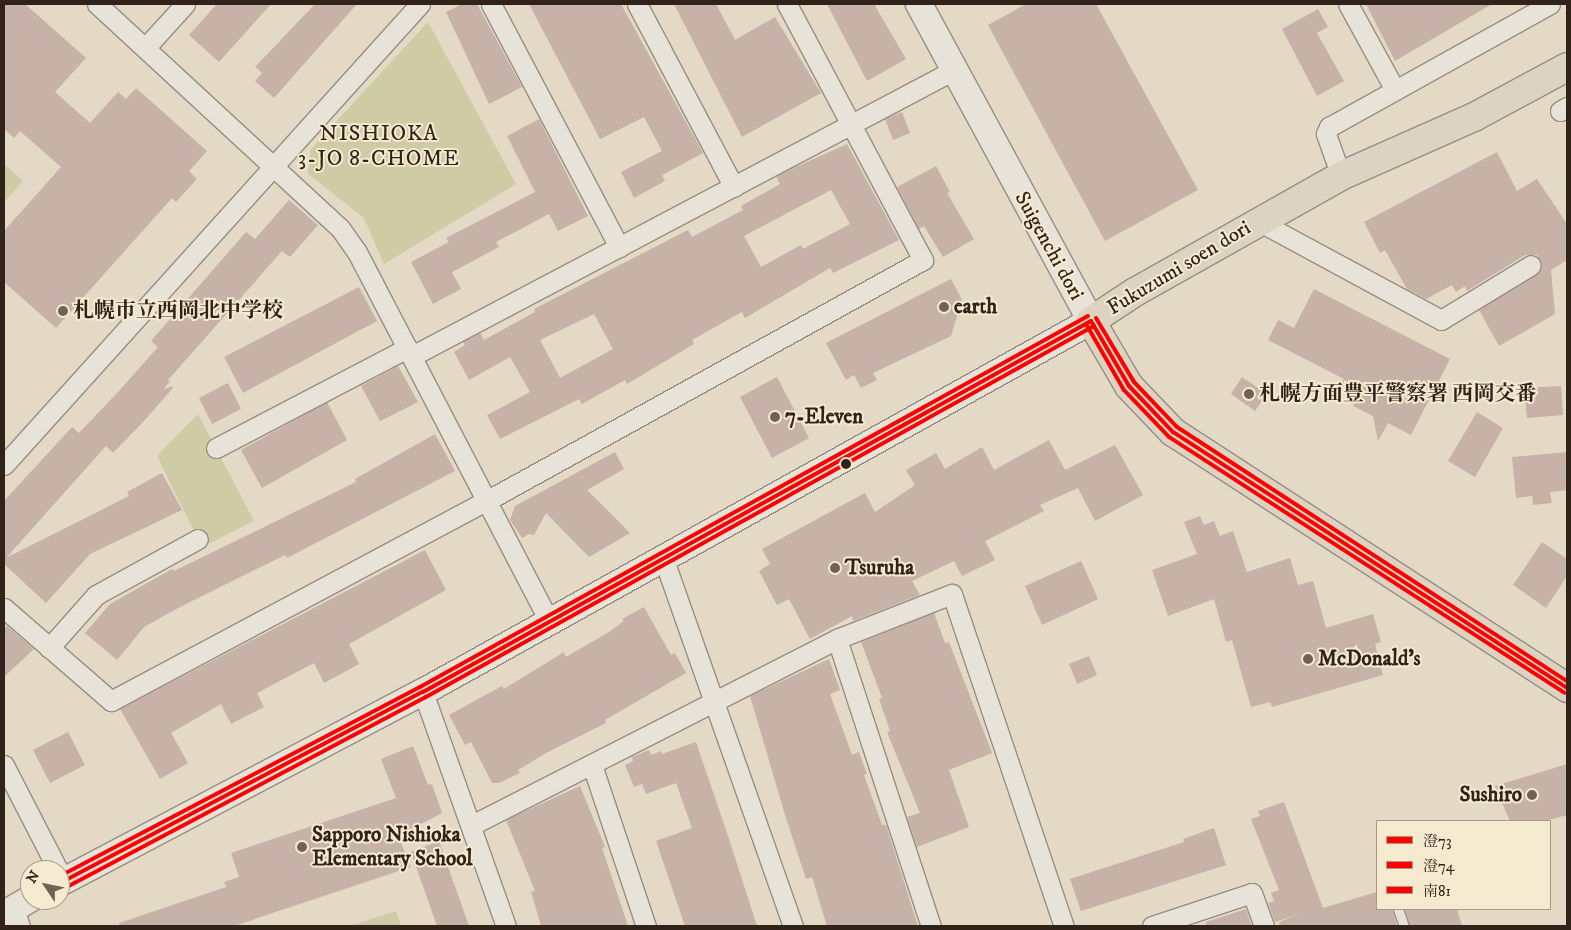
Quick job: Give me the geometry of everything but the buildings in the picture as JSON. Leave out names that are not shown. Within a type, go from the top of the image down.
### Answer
[{"type":"main road","name":"Fukuzumi soen dori","points":[[1091,321],[1135,292],[1258,221],[1341,176],[1474,117],[1567,67]]},
{"type":"main road","name":"Suigenchi dori","points":[[1091,321],[1129,386],[1173,432],[1567,688]]},
{"type":"street","points":[[97,4],[146,47],[340,228],[357,252],[550,622]]},
{"type":"street","points":[[146,47],[186,4]]},
{"type":"street","points":[[4,465],[272,165],[420,4]]},
{"type":"street","points":[[490,4],[619,247]]},
{"type":"street","points":[[637,4],[734,187]]},
{"type":"street","points":[[4,608],[111,701],[488,500],[924,260],[787,4]]},
{"type":"street","name":"Suigenchi dori","points":[[919,4],[1091,321]]},
{"type":"street","points":[[1348,4],[1395,90]]},
{"type":"street","points":[[1341,176],[1327,129],[1395,90],[1527,9],[1550,4]]},
{"type":"street","points":[[216,448],[619,247],[954,70]]},
{"type":"street","points":[[1258,221],[1441,320],[1531,265]]},
{"type":"street","name":"Fukuzumi soen dori","points":[[70,872],[423,692],[664,560],[1091,321]]},
{"type":"street","points":[[50,648],[96,595],[198,539]]},
{"type":"street","points":[[664,560],[793,926]]},
{"type":"street","points":[[472,825],[715,703],[837,639],[952,594],[1064,926]]},
{"type":"street","points":[[837,639],[931,926]]},
{"type":"street","points":[[423,692],[472,825],[506,926]]},
{"type":"street","points":[[4,765],[52,860]]},
{"type":"street","points":[[592,765],[646,926]]},
{"type":"street","points":[[1152,926],[1252,893],[1264,926]]},
{"type":"lane","points":[[1398,910],[1404,926]]},
{"type":"shaded area","points":[[428,22],[516,184],[384,264],[364,218],[308,174],[311,149]]},
{"type":"shaded area","points":[[4,164],[23,181],[4,202]]},
{"type":"shaded area","points":[[198,414],[254,521],[202,547],[157,456]]},
{"type":"shaded area","points":[[396,911],[401,926],[350,926]]},
{"type":"transit line","name":"南81","points":[[70,871],[420,687],[1088,316]]},
{"type":"transit line","name":"南81","points":[[1096,318],[1134,382],[1177,427],[1567,681]]},
{"type":"transit line","name":"澄73","points":[[1091,321],[1129,386],[1173,432],[1567,688]]},
{"type":"transit line","name":"澄73","points":[[70,878],[423,692],[1091,321]]},
{"type":"transit line","name":"澄74","points":[[1086,324],[1124,390],[1169,437],[1564,693]]},
{"type":"transit line","name":"澄74","points":[[70,885],[426,697],[1094,326]]},
{"type":"place","name":"earth","points":[[944,307]]},
{"type":"place","name":"札幌市立西岡北中学校","points":[[63,311]]},
{"type":"place","name":"札幌方面豊平警察署 西岡交番","points":[[1249,394]]},
{"type":"place","name":"7-Eleven","points":[[775,417]]},
{"type":"place","name":"Tsuruha","points":[[835,568]]},
{"type":"place","name":"McDonald's","points":[[1308,659]]},
{"type":"place","name":"Sushiro","points":[[1532,795]]},
{"type":"place","name":"Sapporo Nishioka Elementary School","points":[[302,847]]},
{"type":"district","name":"NISHIOKA 3-JO 8-CHOME","points":[[379,146]]}]
